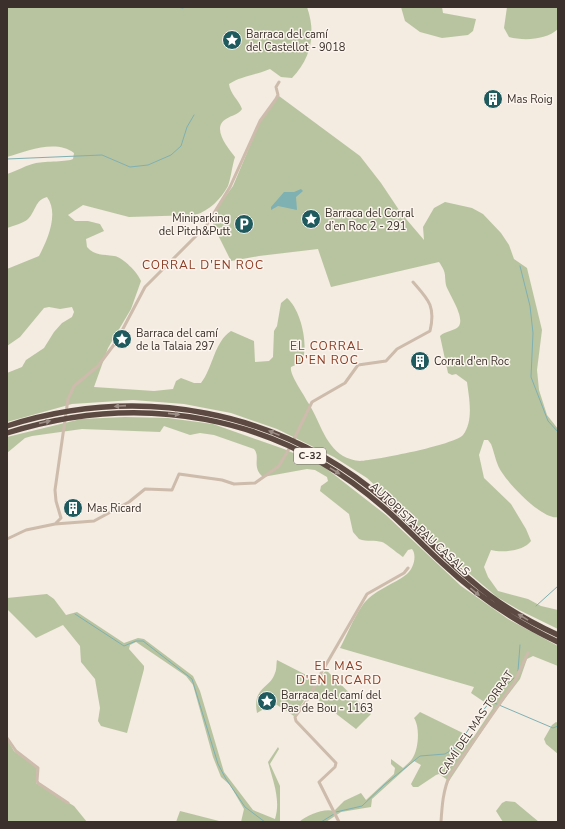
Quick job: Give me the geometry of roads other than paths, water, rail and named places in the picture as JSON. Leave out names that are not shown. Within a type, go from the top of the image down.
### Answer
[{"type":"highway","name":"AUTOPISTA PAU CASALS","points":[[7,426],[55,413],[126,405],[157,406],[198,411],[238,420],[273,432],[308,448],[354,476],[387,502],[473,583],[502,604],[558,635]]},
{"type":"highway","name":"AUTOPISTA PAU CASALS","points":[[7,433],[55,419],[93,414],[137,412],[195,417],[236,426],[267,437],[311,457],[349,480],[384,507],[441,562],[482,598],[528,627],[558,642]]},
{"type":"street","points":[[56,524],[61,518],[56,501],[55,490],[68,399],[74,386],[98,366],[116,342],[145,287],[206,226],[230,187],[260,121],[276,100],[278,95],[276,87],[278,82]]},
{"type":"street","points":[[7,539],[26,530],[56,524],[94,521],[129,502],[145,489],[174,489],[176,477],[179,474],[234,484],[256,483],[279,466],[286,456],[312,402],[345,383],[358,365],[386,361],[397,349],[430,331],[432,323],[430,301],[413,282]]},
{"type":"street","points":[[339,822],[319,782],[335,767],[336,764],[296,721],[295,718],[310,696],[320,675],[367,594],[404,572],[408,568]]},
{"type":"street","name":"CAMÍ DEL MAS TORRAT","points":[[441,822],[442,803],[446,784],[450,775],[514,683],[528,653]]},
{"type":"street","points":[[7,738],[16,751],[38,768],[38,783],[68,803]]},
{"type":"water","points":[[301,189],[303,191],[296,197],[297,210],[278,206],[271,210],[271,207],[284,192],[294,192]]},
{"type":"waterway","points":[[176,7],[183,8]]},
{"type":"waterway","points":[[7,159],[102,155],[130,167],[148,165],[171,155],[181,146],[187,127],[194,115]]},
{"type":"waterway","points":[[520,266],[530,306],[533,333],[531,377],[548,421],[558,432]]},
{"type":"waterway","points":[[536,606],[558,586]]},
{"type":"waterway","points":[[75,614],[124,646],[136,641],[143,641],[192,679],[218,764],[226,779],[245,807],[265,822]]},
{"type":"waterway","points":[[518,671],[520,645]]},
{"type":"waterway","points":[[336,812],[362,806],[384,785],[420,756],[445,754],[458,746],[470,727],[489,703],[514,678]]},
{"type":"waterway","points":[[492,702],[553,728],[558,726]]},
{"type":"waterway","points":[[321,822],[334,814]]},
{"type":"place","name":"Barraca del camí del Castellot - 9018","points":[[232,40]]},
{"type":"place","name":"Mas Roig","points":[[493,99]]},
{"type":"place","name":"Barraca del Corral d’en Roc 2 - 291","points":[[311,219]]},
{"type":"place","name":"Miniparking del Pitch&Putt","points":[[244,224]]},
{"type":"place","name":"Barraca del camí de la Talaia 297","points":[[122,339]]},
{"type":"place","name":"Corral d'en Roc","points":[[420,361]]},
{"type":"place","name":"Mas Ricard","points":[[73,508]]},
{"type":"place","name":"Barraca del camí del Pas de Bou - 1163","points":[[267,701]]},
{"type":"district","name":"CORRAL D'EN ROC","points":[[203,265]]},
{"type":"district","name":"EL CORRAL D'EN ROC","points":[[327,353]]},
{"type":"district","name":"EL MAS D'EN RICARD","points":[[339,673]]}]
